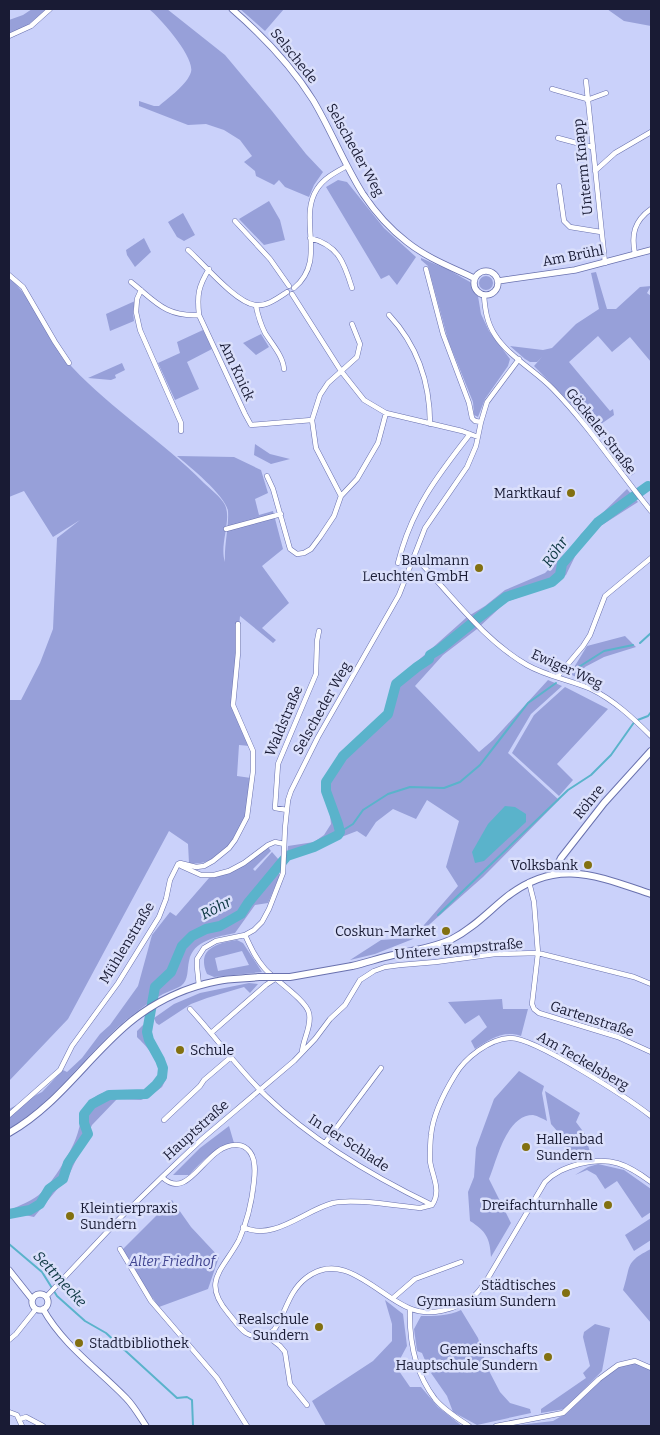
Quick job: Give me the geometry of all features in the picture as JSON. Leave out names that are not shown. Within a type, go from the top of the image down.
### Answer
[{"type":"main road","name":"Röhre","points":[[553,874],[560,858],[604,803],[651,751]]},
{"type":"main road","points":[[9,1133],[50,1103],[129,1023],[164,1000],[199,986],[219,980],[290,977],[352,966],[436,946],[451,940],[478,922],[516,890],[529,882],[553,874],[591,875],[651,894]]},
{"type":"street","points":[[9,36],[31,26],[50,9]]},
{"type":"street","name":"Selschede","points":[[232,9],[272,46],[313,100]]},
{"type":"street","name":"Unterm Knapp","points":[[586,81],[605,263]]},
{"type":"street","points":[[552,89],[587,99]]},
{"type":"street","name":"Unterm Knapp","points":[[587,99],[606,92]]},
{"type":"street","name":"Selscheder Weg","points":[[313,100],[363,195],[393,230],[427,256],[474,278]]},
{"type":"street","points":[[595,171],[615,153],[651,132]]},
{"type":"street","points":[[558,138],[592,147]]},
{"type":"street","points":[[292,287],[302,282],[309,270],[311,260],[311,205],[315,192],[325,179],[347,166]]},
{"type":"street","name":"Unterm Knapp","points":[[559,186],[566,225],[601,232]]},
{"type":"street","points":[[635,254],[633,244],[635,227],[643,215],[651,209]]},
{"type":"street","points":[[188,250],[233,294],[243,301],[256,306],[272,302],[295,291],[270,259],[236,221]]},
{"type":"street","points":[[310,238],[324,243],[337,253],[352,288]]},
{"type":"street","name":"Am Brühl","points":[[498,281],[575,270],[651,250]]},
{"type":"street","name":"Am Knick","points":[[209,269],[200,284],[197,297],[198,315],[251,425],[312,420]]},
{"type":"street","points":[[426,269],[445,342],[469,403],[472,418],[475,421],[481,422]]},
{"type":"street","points":[[486,270],[495,274],[498,281],[498,286],[494,292],[484,295],[475,290],[474,278],[480,272],[486,270]]},
{"type":"street","points":[[9,275],[23,286],[55,342],[70,363]]},
{"type":"street","points":[[130,282],[168,312],[184,316],[198,315]]},
{"type":"street","points":[[141,290],[137,300],[136,312],[140,330],[181,423],[182,431]]},
{"type":"street","points":[[290,293],[306,313],[341,371],[364,400],[386,413],[478,437]]},
{"type":"street","name":"Göckeler Straße","points":[[484,295],[486,315],[494,334],[503,345],[545,381],[582,421],[651,512]]},
{"type":"street","points":[[256,306],[264,331],[284,362],[284,369]]},
{"type":"street","points":[[389,314],[402,328],[422,367],[428,386],[430,424]]},
{"type":"street","points":[[341,496],[316,448],[312,420],[320,395],[328,382],[357,357],[360,344],[352,324]]},
{"type":"street","name":"Selscheder Weg","points":[[245,936],[258,927],[266,916],[282,879],[287,810],[291,791],[318,738],[399,595],[425,528],[467,467],[473,455],[481,422],[492,395],[519,359]]},
{"type":"street","points":[[266,476],[273,489],[290,549],[298,554],[304,553],[311,549],[320,537],[334,516],[341,496],[357,479],[378,443],[386,413]]},
{"type":"street","points":[[398,563],[402,544],[417,508],[438,475],[470,434]]},
{"type":"street","points":[[226,529],[280,514]]},
{"type":"street","name":"Ewiger Weg","points":[[414,556],[500,646],[528,665],[593,690],[623,710],[651,736]]},
{"type":"street","points":[[557,677],[590,635],[605,596],[651,558]]},
{"type":"street","points":[[178,864],[196,867],[204,866],[213,861],[229,848],[247,817],[253,772],[253,751],[233,705],[238,653],[238,624]]},
{"type":"street","name":"Waldstraße","points":[[287,810],[275,808],[278,764],[316,674],[319,632]]},
{"type":"street","points":[[178,864],[202,875],[214,875],[229,871],[244,863],[268,845],[275,842],[284,844]]},
{"type":"street","name":"Mühlenstraße","points":[[9,1115],[60,1070],[72,1046],[118,983],[159,917],[166,899],[170,880],[178,864]]},
{"type":"street","name":"Gartenstraße","points":[[529,882],[534,902],[538,953],[532,1004],[536,1012],[618,1037],[651,1052]]},
{"type":"street","points":[[199,986],[198,959],[204,948],[216,941],[245,936],[259,963],[306,1006],[308,1010],[309,1021],[302,1052]]},
{"type":"street","name":"Untere Kampstraße","points":[[302,1052],[315,1039],[330,1019],[345,1005],[360,980],[374,971],[386,967],[495,954],[538,953],[634,977],[651,984]]},
{"type":"street","points":[[211,1033],[275,979]]},
{"type":"street","name":"In der Schlade","points":[[190,1009],[260,1090],[292,1119],[363,1168],[432,1205]]},
{"type":"street","name":"Am Teckelsberg","points":[[432,1205],[437,1194],[430,1161],[430,1148],[432,1126],[437,1111],[462,1066],[477,1052],[496,1041],[512,1038],[529,1042],[561,1058],[651,1116]]},
{"type":"street","name":"Hauptstraße","points":[[48,1295],[122,1216],[162,1177],[202,1139],[302,1052]]},
{"type":"street","points":[[164,1120],[231,1056]]},
{"type":"street","points":[[325,1143],[380,1068]]},
{"type":"street","points":[[162,1177],[171,1183],[184,1183],[192,1178],[218,1150],[235,1145],[246,1148],[253,1160],[254,1177],[243,1227],[239,1240],[217,1277],[215,1290],[218,1300],[225,1309],[245,1332],[255,1337],[266,1335],[275,1328],[291,1294],[298,1285],[308,1276],[321,1270],[332,1269],[349,1272],[373,1284],[410,1309],[427,1312],[445,1310],[464,1303],[474,1296],[488,1278],[539,1191],[545,1182],[558,1171],[600,1160],[620,1163],[651,1182]]},
{"type":"street","points":[[243,1227],[254,1232],[268,1230],[326,1205],[339,1202],[420,1208],[432,1205]]},
{"type":"street","points":[[120,1250],[151,1301],[218,1378],[247,1426]]},
{"type":"street","points":[[393,1298],[415,1279],[461,1262]]},
{"type":"street","points":[[9,1270],[32,1299],[32,1304],[40,1309],[72,1347],[127,1399],[146,1426]]},
{"type":"street","points":[[9,1340],[40,1309],[48,1304],[48,1295],[38,1294],[32,1299]]},
{"type":"street","points":[[410,1309],[410,1331],[414,1357],[425,1382],[435,1398],[450,1413],[468,1426]]},
{"type":"street","points":[[266,1335],[285,1352],[290,1384],[307,1405]]},
{"type":"street","points":[[496,1426],[563,1413],[599,1379],[618,1365],[635,1361],[651,1368]]},
{"type":"street","points":[[9,1412],[12,1412],[20,1419],[22,1426]]},
{"type":"street","points":[[20,1419],[26,1417],[43,1426]]},
{"type":"green space","points":[[32,9],[47,9],[28,25],[9,34],[9,20],[23,15]]},
{"type":"green space","points":[[149,9],[167,9],[225,55],[323,172],[314,185],[309,197],[285,187],[279,180],[274,185],[256,176],[255,171],[244,162],[252,156],[240,140],[224,130],[206,124],[188,125],[139,106],[139,101],[159,106],[182,86],[191,72],[188,57],[182,48],[168,29]]},
{"type":"green space","points":[[240,9],[284,9],[265,31]]},
{"type":"green space","points":[[607,9],[651,9],[651,26],[624,21]]},
{"type":"green space","points":[[338,180],[347,182],[384,228],[416,257],[397,285],[389,275],[381,279],[326,187]]},
{"type":"green space","points":[[269,201],[280,220],[285,240],[264,245],[239,219]]},
{"type":"green space","points":[[183,213],[195,235],[184,241],[177,237],[168,222]]},
{"type":"green space","points":[[144,238],[151,252],[135,267],[126,250]]},
{"type":"green space","points":[[421,258],[449,270],[470,282],[478,296],[481,314],[489,331],[510,359],[508,366],[485,399],[478,417],[474,415],[473,402],[448,340],[428,266]]},
{"type":"green space","points":[[596,272],[607,309],[616,309],[640,287],[651,286],[647,293],[651,296],[651,362],[630,337],[612,352],[598,336],[569,362],[610,411],[613,409],[614,415],[594,427],[534,366],[542,357],[537,362],[530,362],[510,346],[543,350],[552,348],[576,324],[599,309],[591,273]]},
{"type":"green space","points":[[483,276],[489,276],[493,283],[489,290],[483,290],[479,286],[479,280]]},
{"type":"green space","points":[[9,277],[27,298],[63,356],[87,383],[172,453],[223,502],[227,511],[223,548],[225,562],[228,517],[228,511],[226,505],[206,482],[177,456],[234,457],[261,470],[268,493],[255,499],[259,515],[273,511],[283,549],[262,566],[289,603],[262,628],[276,640],[273,643],[240,616],[232,704],[250,746],[239,745],[237,776],[251,778],[246,813],[233,841],[218,856],[209,861],[189,863],[188,844],[169,831],[68,1019],[9,1081],[9,700],[21,700],[40,663],[53,629],[57,538],[80,520],[53,537],[24,491],[9,497]]},
{"type":"green space","points":[[135,301],[134,321],[110,331],[106,314]]},
{"type":"green space","points":[[203,330],[212,349],[187,362],[199,389],[175,400],[158,363],[180,353],[177,342]]},
{"type":"green space","points":[[261,334],[269,347],[256,355],[243,343]]},
{"type":"green space","points":[[122,363],[125,370],[115,375],[116,378],[111,380],[88,378]]},
{"type":"green space","points":[[608,434],[635,473],[631,476],[604,437]]},
{"type":"green space","points":[[255,444],[270,454],[290,459],[271,464],[254,455]]},
{"type":"green space","points":[[627,489],[638,502],[599,527],[581,544],[566,575],[553,585],[506,602],[477,629],[443,655],[415,686],[479,752],[493,740],[548,680],[562,686],[531,714],[508,753],[559,800],[483,877],[413,939],[375,954],[350,960],[381,940],[409,938],[417,933],[458,886],[446,867],[459,821],[427,800],[416,819],[393,809],[376,822],[366,837],[357,831],[287,858],[288,846],[314,842],[324,835],[331,824],[327,785],[339,753],[344,753],[385,712],[393,683],[467,617],[505,590],[545,573]]},
{"type":"green space","points":[[625,636],[636,647],[604,657],[585,667],[578,678],[570,674],[587,646]]},
{"type":"green space","points":[[565,687],[608,709],[557,764],[573,780],[559,796],[512,753],[534,715]]},
{"type":"green space","points":[[268,847],[271,851],[253,869],[255,871],[272,852],[279,860],[279,877],[268,903],[255,905],[235,933],[207,941],[195,948],[191,954],[187,978],[184,984],[153,1000],[126,1020],[56,1091],[9,1129],[9,1109],[42,1092],[63,1070],[67,1072],[82,1058],[100,1034],[110,1025],[138,986],[152,935],[170,912],[176,916],[209,878],[231,872]]},
{"type":"green space","points":[[237,940],[243,943],[262,972],[214,977],[207,974],[204,965],[206,953],[216,945]],"holes":[[[242,951],[249,965],[218,971],[215,958]]]},
{"type":"green space","points":[[249,983],[258,984],[250,993],[244,987],[207,998],[191,1004],[159,1025],[154,1018],[174,1004],[200,993]]},
{"type":"green space","points":[[502,999],[503,1009],[528,1009],[521,1036],[515,1034],[503,1035],[475,1049],[471,1041],[487,1027],[479,1015],[465,1024],[448,1002]]},
{"type":"green space","points":[[147,1024],[147,1041],[166,1065],[167,1077],[162,1087],[141,1100],[117,1099],[92,1125],[69,1175],[34,1217],[15,1213],[9,1215],[9,1211],[38,1195],[51,1181],[74,1144],[84,1111],[90,1101],[102,1093],[145,1090],[152,1086],[159,1073],[158,1068],[153,1056],[137,1037],[137,1031]]},
{"type":"green space","points":[[519,1071],[544,1086],[542,1093],[547,1121],[533,1115],[524,1117],[509,1130],[499,1150],[489,1179],[511,1223],[491,1257],[490,1245],[486,1236],[480,1228],[470,1221],[468,1192],[474,1177],[476,1148],[494,1099]]},
{"type":"green space","points":[[545,1091],[580,1113],[576,1122],[585,1134],[591,1156],[573,1160],[558,1132],[551,1124]]},
{"type":"green space","points":[[229,1126],[234,1143],[215,1151],[189,1175],[173,1175],[200,1148]]},
{"type":"green space","points":[[598,1164],[624,1170],[651,1189],[651,1212],[642,1218],[617,1181],[605,1189],[596,1175],[587,1170],[575,1175],[588,1167]]},
{"type":"green space","name":"Alter Friedhof","points":[[172,1200],[191,1227],[219,1257],[208,1289],[159,1307],[133,1270],[122,1250]]},
{"type":"green space","points":[[651,1218],[651,1240],[634,1251],[625,1235]]},
{"type":"green space","points":[[651,1249],[651,1323],[623,1290],[630,1265],[637,1257]]},
{"type":"green space","points":[[385,1300],[403,1314],[407,1346],[400,1359],[399,1371],[410,1387],[421,1387],[438,1407],[462,1426],[326,1426],[312,1401],[373,1361],[392,1341],[392,1324]]},
{"type":"green space","points":[[461,1310],[478,1338],[487,1367],[500,1392],[510,1403],[530,1409],[531,1413],[477,1425],[453,1412],[447,1396],[431,1373],[436,1370],[433,1363],[427,1365],[422,1353],[417,1351],[414,1329],[421,1316],[446,1315]]},
{"type":"green space","points":[[595,1324],[610,1328],[602,1371],[565,1409],[541,1413],[541,1409],[586,1378],[583,1373],[590,1366],[583,1337],[584,1332]]},
{"type":"green space","points":[[636,1363],[651,1370],[651,1426],[519,1426],[553,1421],[567,1413],[606,1375],[619,1367]]},
{"type":"shaded area","points":[[505,806],[515,807],[526,814],[526,822],[484,861],[475,863],[472,852],[488,824]]},
{"type":"waterway","name":"Röhr","points":[[477,619],[506,597],[552,582],[560,575],[562,564],[598,522],[648,486]]},
{"type":"waterway","name":"Röhr","points":[[9,1214],[30,1210],[40,1204],[49,1189],[63,1179],[68,1163],[88,1134],[84,1123],[84,1114],[92,1104],[109,1095],[146,1094],[156,1085],[162,1077],[163,1068],[147,1032],[155,987],[171,972],[182,946],[192,936],[206,929],[220,926],[241,914],[287,856],[314,847],[338,835],[340,832],[326,791],[326,782],[343,756],[388,714],[396,684],[471,624]]},
{"type":"waterway","points":[[640,643],[651,633]]},
{"type":"waterway","points":[[574,670],[604,651],[633,645]]},
{"type":"waterway","points":[[340,832],[353,824],[363,810],[388,794],[410,787],[444,788],[460,782],[480,765],[528,703],[556,683]]},
{"type":"waterway","points":[[438,915],[568,790],[591,775],[611,755],[635,721],[648,716],[651,712]]},
{"type":"waterway","name":"Settmecke","points":[[9,1244],[42,1272],[57,1296],[85,1321],[106,1333],[177,1398],[187,1397],[192,1400],[193,1426]]},
{"type":"place","name":"Marktkauf","points":[[571,493]]},
{"type":"place","name":"Baulmann Leuchten GmbH","points":[[479,568]]},
{"type":"place","name":"Volksbank","points":[[588,865]]},
{"type":"place","name":"Coskun-Market","points":[[446,931]]},
{"type":"place","name":"Schule","points":[[180,1050]]},
{"type":"place","name":"Hallenbad Sundern","points":[[526,1147]]},
{"type":"place","name":"Dreifachturnhalle","points":[[608,1205]]},
{"type":"place","name":"Kleintierpraxis Sundern","points":[[70,1216]]},
{"type":"place","name":"Städtisches Gymnasium Sundern","points":[[566,1293]]},
{"type":"place","name":"Realschule Sundern","points":[[319,1327]]},
{"type":"place","name":"Stadtbibliothek","points":[[79,1343]]},
{"type":"place","name":"Gemeinschafts Hauptschule Sundern","points":[[548,1357]]}]
